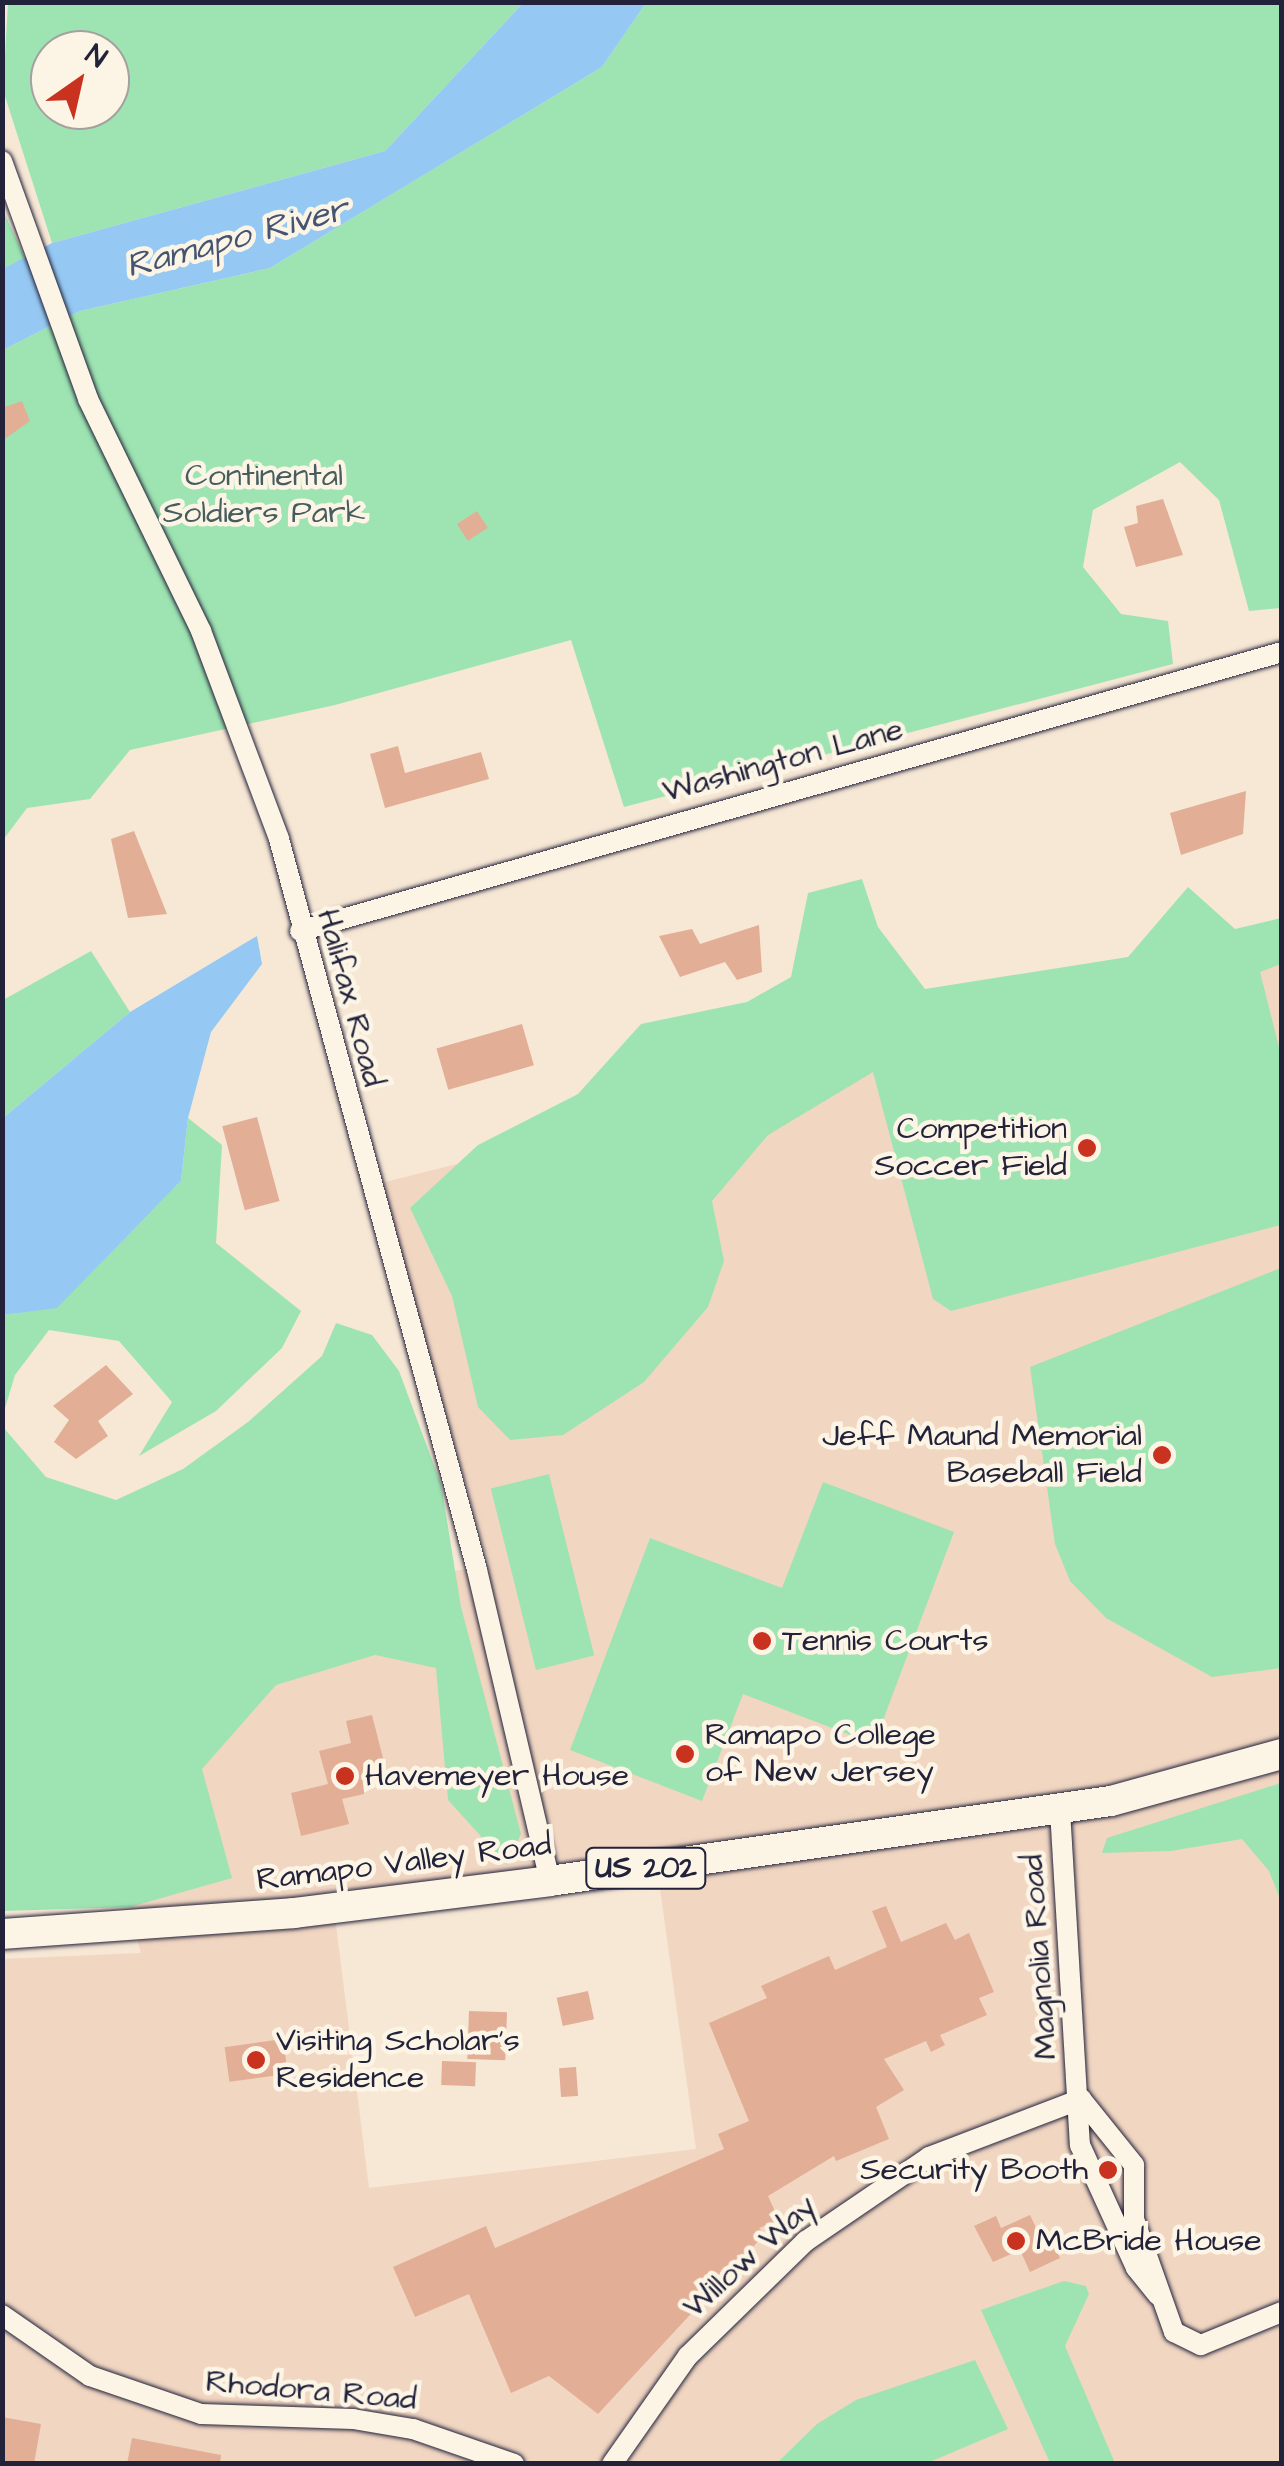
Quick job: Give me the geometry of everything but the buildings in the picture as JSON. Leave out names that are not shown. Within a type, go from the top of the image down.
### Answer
[{"type":"main road","name":"Ramapo Valley Road","points":[[2,1934],[307,1912],[550,1882],[1060,1810],[1282,1754]]},
{"type":"street","name":"Halifax Road","points":[[2,161],[97,417],[201,630],[279,839],[300,931],[477,1570],[550,1882]]},
{"type":"street","name":"Washington Lane","points":[[300,931],[565,850],[1282,652]]},
{"type":"street","name":"Magnolia Road","points":[[1060,1810],[1081,2099],[1080,2145],[1136,2268],[1158,2295]]},
{"type":"street","name":"Magnolia Road","points":[[1081,2099],[1134,2166],[1134,2219],[1158,2295]]},
{"type":"street","name":"Willow Way","points":[[612,2464],[688,2356],[806,2241],[929,2157],[1081,2099]]},
{"type":"street","points":[[1158,2295],[1174,2332],[1200,2346],[1282,2312]]},
{"type":"street","name":"Rhodora Road","points":[[2,2315],[90,2376],[201,2414],[353,2419],[413,2428],[514,2464]]},
{"type":"shaded area","name":"Ramapo College of New Jersey","points":[[1281,958],[1281,2463],[3,2463],[2,1959],[141,1953],[57,1641],[489,1565],[381,1183]],"holes":[[[657,1867],[696,2149],[369,2188],[334,1909]]]},
{"type":"green space","points":[[8,3],[523,3],[385,151],[52,243],[3,90]]},
{"type":"green space","name":"Continental Soldiers Park","points":[[646,3],[1281,3],[1281,608],[1249,611],[1219,500],[1180,462],[1093,510],[1083,567],[1121,614],[1168,621],[1173,664],[624,807],[571,640],[335,705],[130,750],[90,799],[27,808],[3,840],[3,350],[80,311],[270,268],[602,67]]},
{"type":"green space","points":[[2,208],[26,260],[3,269],[2,269]]},
{"type":"green space","points":[[862,879],[878,927],[925,989],[1128,957],[1188,887],[1235,929],[1281,918],[1281,964],[1260,972],[1281,1055],[1281,1225],[951,1311],[933,1299],[873,1072],[768,1135],[712,1201],[724,1261],[708,1307],[644,1382],[563,1435],[510,1440],[478,1407],[452,1296],[410,1208],[478,1145],[578,1094],[641,1024],[747,1002],[791,977],[808,893]]},
{"type":"green space","points":[[91,951],[130,1012],[3,1118],[3,1000]]},
{"type":"green space","points":[[188,1118],[222,1145],[216,1243],[301,1311],[282,1348],[216,1411],[139,1456],[172,1402],[119,1341],[49,1330],[15,1375],[3,1415],[3,1315],[57,1307],[181,1181]]},
{"type":"green space","name":"Jeff Maund Memorial Baseball Field","points":[[1281,1268],[1281,1668],[1212,1677],[1106,1618],[1070,1581],[1055,1544],[1030,1367]]},
{"type":"green space","points":[[336,1323],[372,1335],[399,1371],[441,1484],[461,1607],[521,1834],[507,1865],[448,1800],[436,1668],[375,1655],[276,1685],[202,1769],[232,1878],[130,1907],[3,1911],[3,1427],[46,1477],[116,1500],[183,1469],[248,1422],[322,1356]]},
{"type":"green space","points":[[549,1474],[594,1655],[536,1670],[491,1489]]},
{"type":"green space","name":"Tennis Courts","points":[[823,1482],[954,1532],[874,1744],[743,1694],[702,1801],[570,1750],[650,1538],[782,1588]]},
{"type":"green space","points":[[1281,1783],[1281,1901],[1269,1871],[1242,1839],[1171,1851],[1102,1853],[1107,1838]]},
{"type":"green space","points":[[1064,2281],[1086,2286],[1089,2294],[1065,2346],[1115,2463],[1050,2463],[981,2310]]},
{"type":"green space","points":[[975,2360],[1008,2429],[927,2463],[777,2463],[817,2424],[856,2400]]},
{"type":"water","name":"Ramapo River","points":[[523,3],[646,3],[602,67],[270,268],[80,311],[3,350],[3,269],[52,243],[385,151]]},
{"type":"water","points":[[257,936],[262,964],[211,1032],[188,1118],[181,1181],[57,1308],[3,1315],[3,1118],[130,1012]]},
{"type":"place","name":"Competition Soccer Field","points":[[1087,1148]]},
{"type":"place","name":"Jeff Maund Memorial Baseball Field","points":[[1162,1455]]},
{"type":"place","name":"Tennis Courts","points":[[762,1641]]},
{"type":"place","name":"Ramapo College of New Jersey","points":[[685,1754]]},
{"type":"place","name":"Havemeyer House","points":[[345,1776]]},
{"type":"place","name":"Visiting Scholar's Residence","points":[[256,2060]]},
{"type":"place","name":"Security Booth","points":[[1108,2170]]},
{"type":"place","name":"McBride House","points":[[1016,2241]]}]
